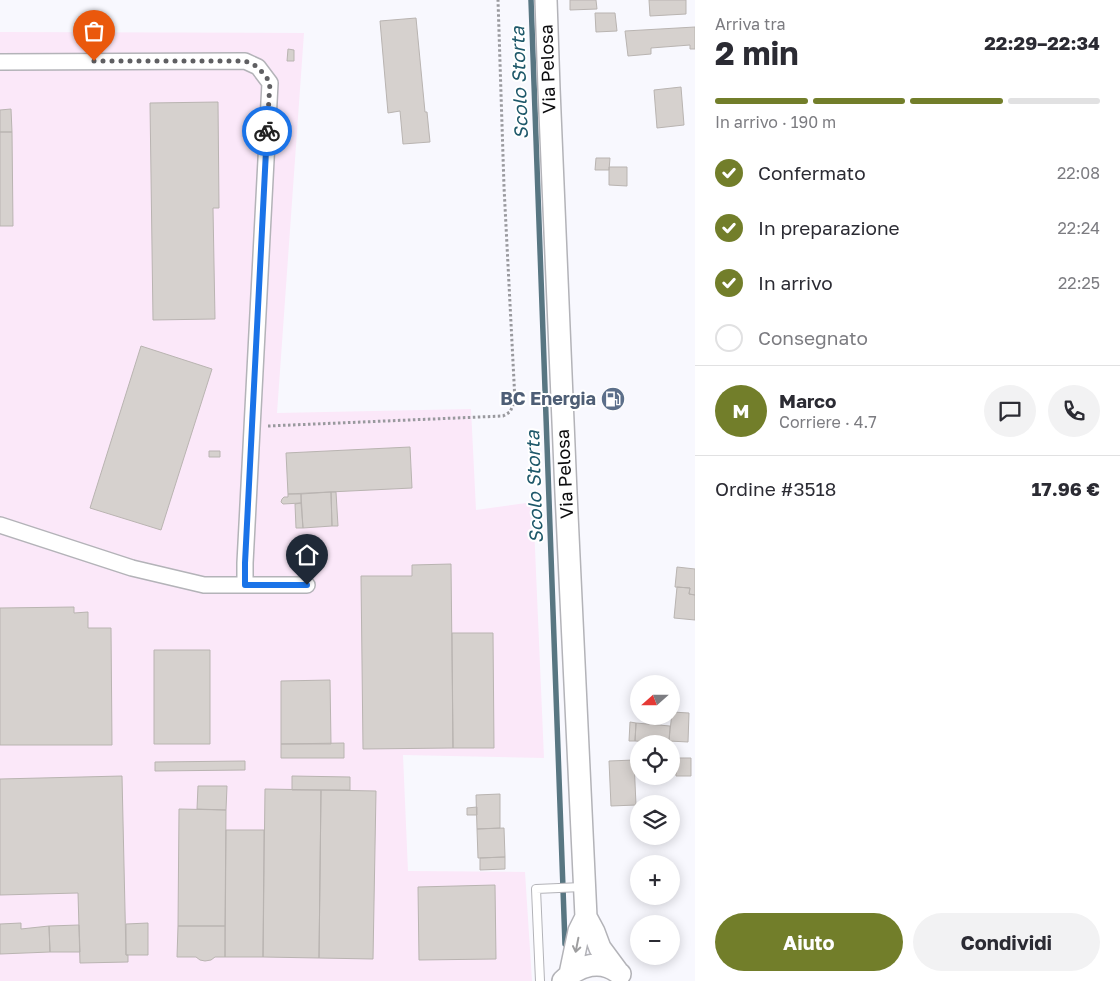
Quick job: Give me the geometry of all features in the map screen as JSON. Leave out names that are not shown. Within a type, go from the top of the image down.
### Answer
[{"type":"main road","name":"Via Pelosa","points":[[546,0],[566,493],[578,887],[586,917],[600,948],[622,976]]},
{"type":"main road","name":"Via Pelosa","points":[[566,978],[579,931],[586,917]]},
{"type":"main road","name":"Via Pelosa","points":[[566,978],[578,969],[596,965],[607,966],[622,976]]},
{"type":"street","points":[[0,62],[245,61],[258,67],[270,82],[245,585]]},
{"type":"street","points":[[0,525],[132,568],[204,585],[307,585]]},
{"type":"lane","points":[[540,981],[536,889],[578,887]]},
{"type":"path","points":[[252,427],[502,416],[510,412],[515,401],[504,187],[498,0]]},
{"type":"shaded area","points":[[0,32],[304,33],[277,413],[471,409],[476,510],[533,502],[544,758],[403,755],[408,871],[525,872],[532,981],[0,981]]},
{"type":"building","points":[[570,0],[596,0],[597,9],[570,10]]},
{"type":"building","points":[[649,0],[686,0],[686,14],[650,16]]},
{"type":"building","points":[[595,13],[615,13],[617,31],[596,32]]},
{"type":"building","points":[[416,18],[425,112],[427,112],[430,142],[403,144],[400,111],[388,113],[380,21]]},
{"type":"building","points":[[75,23],[94,23],[95,35],[76,36]]},
{"type":"building","points":[[695,27],[695,49],[690,49],[690,45],[651,48],[651,54],[628,56],[625,31]]},
{"type":"building","points":[[288,49],[294,50],[294,61],[287,61]]},
{"type":"building","points":[[681,87],[684,125],[657,128],[654,90]]},
{"type":"building","points":[[218,102],[219,208],[213,208],[215,319],[153,320],[150,103]]},
{"type":"building","points":[[11,109],[12,132],[0,132],[0,110]]},
{"type":"building","points":[[0,132],[12,132],[13,226],[0,226]]},
{"type":"building","points":[[596,158],[610,158],[609,170],[595,170]]},
{"type":"building","points":[[609,167],[627,167],[627,186],[609,185]]},
{"type":"building","points":[[141,346],[212,369],[161,530],[90,508]]},
{"type":"building","points":[[410,447],[412,488],[288,494],[286,453]]},
{"type":"building","points":[[209,451],[220,451],[220,457],[209,457]]},
{"type":"building","points":[[331,492],[336,492],[338,526],[332,526]]},
{"type":"building","points":[[331,492],[332,526],[303,528],[301,494]]},
{"type":"building","points":[[288,494],[301,494],[301,503],[283,504],[281,502],[282,499],[288,497]]},
{"type":"building","points":[[301,503],[303,528],[296,528],[295,504]]},
{"type":"building","points":[[451,564],[453,748],[363,749],[361,576],[412,576],[412,565]]},
{"type":"building","points":[[677,567],[695,569],[695,595],[689,594],[690,588],[675,587]]},
{"type":"building","points":[[677,587],[690,588],[689,594],[695,595],[695,620],[674,618]]},
{"type":"building","points":[[74,607],[74,613],[88,612],[88,628],[111,628],[112,745],[0,745],[0,608]]},
{"type":"building","points":[[452,633],[493,633],[494,748],[453,748]]},
{"type":"building","points":[[154,650],[210,650],[210,744],[154,744]]},
{"type":"building","points":[[330,680],[331,744],[281,744],[281,681]]},
{"type":"building","points":[[680,712],[689,713],[688,742],[680,742],[680,735],[670,735],[671,725],[680,725]]},
{"type":"building","points":[[630,722],[630,725],[636,725],[635,735],[630,735],[629,741]]},
{"type":"building","points":[[636,725],[670,726],[669,735],[635,735]]},
{"type":"building","points":[[344,743],[344,758],[281,758],[281,744]]},
{"type":"building","points":[[680,758],[691,758],[691,776],[680,776]]},
{"type":"building","points":[[630,760],[630,785],[635,785],[636,795],[630,795],[630,805],[611,806],[609,761]]},
{"type":"building","points":[[245,761],[245,770],[155,771],[155,762]]},
{"type":"building","points":[[122,776],[126,955],[128,955],[128,962],[80,963],[78,893],[0,895],[0,779]]},
{"type":"building","points":[[292,776],[350,777],[350,790],[292,790]]},
{"type":"building","points":[[198,786],[227,786],[226,810],[197,809]]},
{"type":"building","points":[[265,789],[321,790],[319,958],[263,957]]},
{"type":"building","points":[[321,790],[376,791],[373,959],[319,958]]},
{"type":"building","points":[[500,794],[500,828],[477,829],[476,795]]},
{"type":"building","points":[[477,807],[477,815],[467,815],[467,808]]},
{"type":"building","points":[[179,809],[226,810],[225,926],[178,926]]},
{"type":"building","points":[[504,828],[505,857],[478,858],[477,829]]},
{"type":"building","points":[[226,830],[264,830],[263,957],[225,957]]},
{"type":"building","points":[[505,857],[505,869],[480,870],[480,858]]},
{"type":"building","points":[[495,885],[496,959],[419,960],[418,887]]},
{"type":"building","points":[[21,923],[21,929],[49,926],[50,952],[0,954],[0,924]]},
{"type":"building","points":[[148,923],[148,955],[126,955],[126,924]]},
{"type":"building","points":[[79,925],[80,952],[50,952],[49,926]]},
{"type":"building","points":[[178,926],[225,926],[225,957],[215,957],[205,961],[196,957],[177,957]]},
{"type":"waterway","name":"Scolo Storta","points":[[531,0],[565,944]]},
{"type":"way so far","points":[[94,61],[245,61],[258,67],[270,82],[267,131]]},
{"type":"place","name":"BC Energia","points":[[613,399]]},
{"type":"route","points":[[267,131],[245,585],[307,585]]}]
